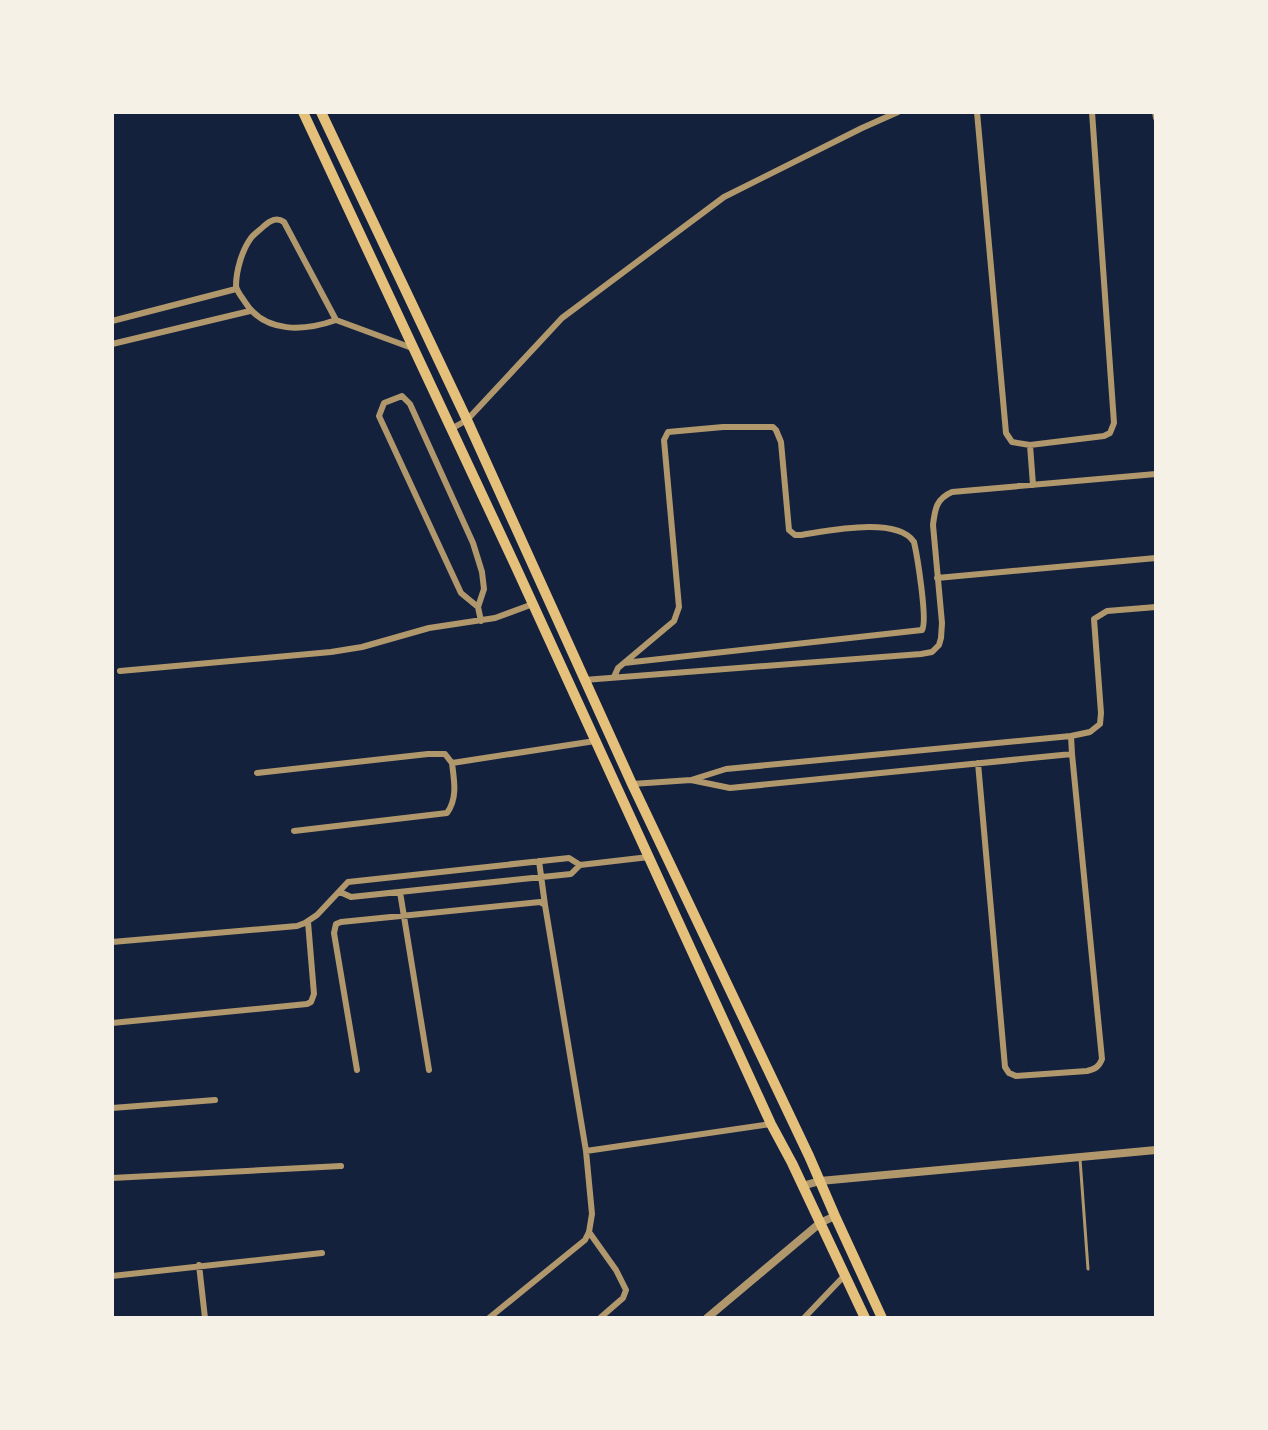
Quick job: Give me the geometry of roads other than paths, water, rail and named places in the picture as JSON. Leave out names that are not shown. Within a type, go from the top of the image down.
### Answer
[{"type":"highway","points":[[303,112],[533,604],[771,1124],[865,1317]]},
{"type":"highway","points":[[321,112],[467,420],[621,761],[882,1317]]},
{"type":"highway","points":[[607,766],[621,761]]},
{"type":"street","points":[[451,429],[467,420],[562,318],[724,197],[898,112]]},
{"type":"street","points":[[977,112],[1006,433],[1012,442],[1030,445],[1104,436],[1110,433],[1114,423],[1092,112]]},
{"type":"street","points":[[1155,112],[1155,118]]},
{"type":"street","points":[[336,320],[285,222],[281,219],[270,222],[251,238],[238,266],[236,289],[250,311],[270,324],[295,328],[318,326],[336,320],[414,349]]},
{"type":"street","points":[[112,321],[236,289]]},
{"type":"street","points":[[112,344],[250,311]]},
{"type":"street","points":[[478,608],[461,593],[382,423],[380,409],[384,403],[394,398],[402,396],[410,404],[473,543],[482,572],[484,589],[478,608],[481,621]]},
{"type":"street","points":[[615,677],[618,668],[674,621],[678,613],[664,440],[668,432],[723,427],[773,427],[781,442],[789,530],[792,533],[801,535],[881,528],[903,532],[909,535],[914,542],[925,626],[919,631],[624,663]]},
{"type":"street","points":[[1030,445],[1033,485]]},
{"type":"street","points":[[584,680],[932,652],[939,645],[942,622],[933,525],[935,509],[943,496],[952,492],[1155,474]]},
{"type":"street","points":[[937,578],[1155,558]]},
{"type":"street","points":[[120,671],[331,652],[362,647],[429,628],[512,614],[533,604]]},
{"type":"street","points":[[632,784],[691,780],[726,769],[1071,736],[1090,732],[1100,724],[1101,713],[1094,619],[1107,611],[1155,607]]},
{"type":"street","points":[[978,763],[1005,1067],[1009,1073],[1016,1076],[1087,1071],[1100,1065],[1102,1059],[1071,736]]},
{"type":"street","points":[[452,763],[596,741]]},
{"type":"street","points":[[257,773],[428,754],[445,754],[452,763],[455,796],[447,813],[294,831]]},
{"type":"street","points":[[691,780],[730,788],[1072,754]]},
{"type":"street","points":[[340,892],[351,897],[571,874],[580,865],[649,857]]},
{"type":"street","points":[[112,942],[297,926],[317,915],[348,882],[569,858],[580,865]]},
{"type":"street","points":[[489,1317],[585,1240],[589,1232],[592,1202],[586,1151],[539,861]]},
{"type":"street","points":[[400,892],[429,1070]]},
{"type":"street","points":[[357,1070],[334,928],[336,924],[540,902],[545,905]]},
{"type":"street","points":[[112,1023],[311,1002],[314,994],[308,922]]},
{"type":"street","points":[[112,1108],[215,1100]]},
{"type":"street","points":[[586,1151],[771,1124]]},
{"type":"street","points":[[802,1186],[820,1181],[1155,1150]]},
{"type":"street","points":[[112,1178],[341,1166]]},
{"type":"street","points":[[707,1317],[820,1223],[834,1216]]},
{"type":"street","points":[[589,1232],[616,1270],[626,1290],[623,1298],[600,1317]]},
{"type":"street","points":[[112,1276],[322,1253]]},
{"type":"street","points":[[199,1265],[205,1317]]},
{"type":"street","points":[[804,1317],[845,1275]]},
{"type":"lane","points":[[1080,1157],[1088,1269]]}]
